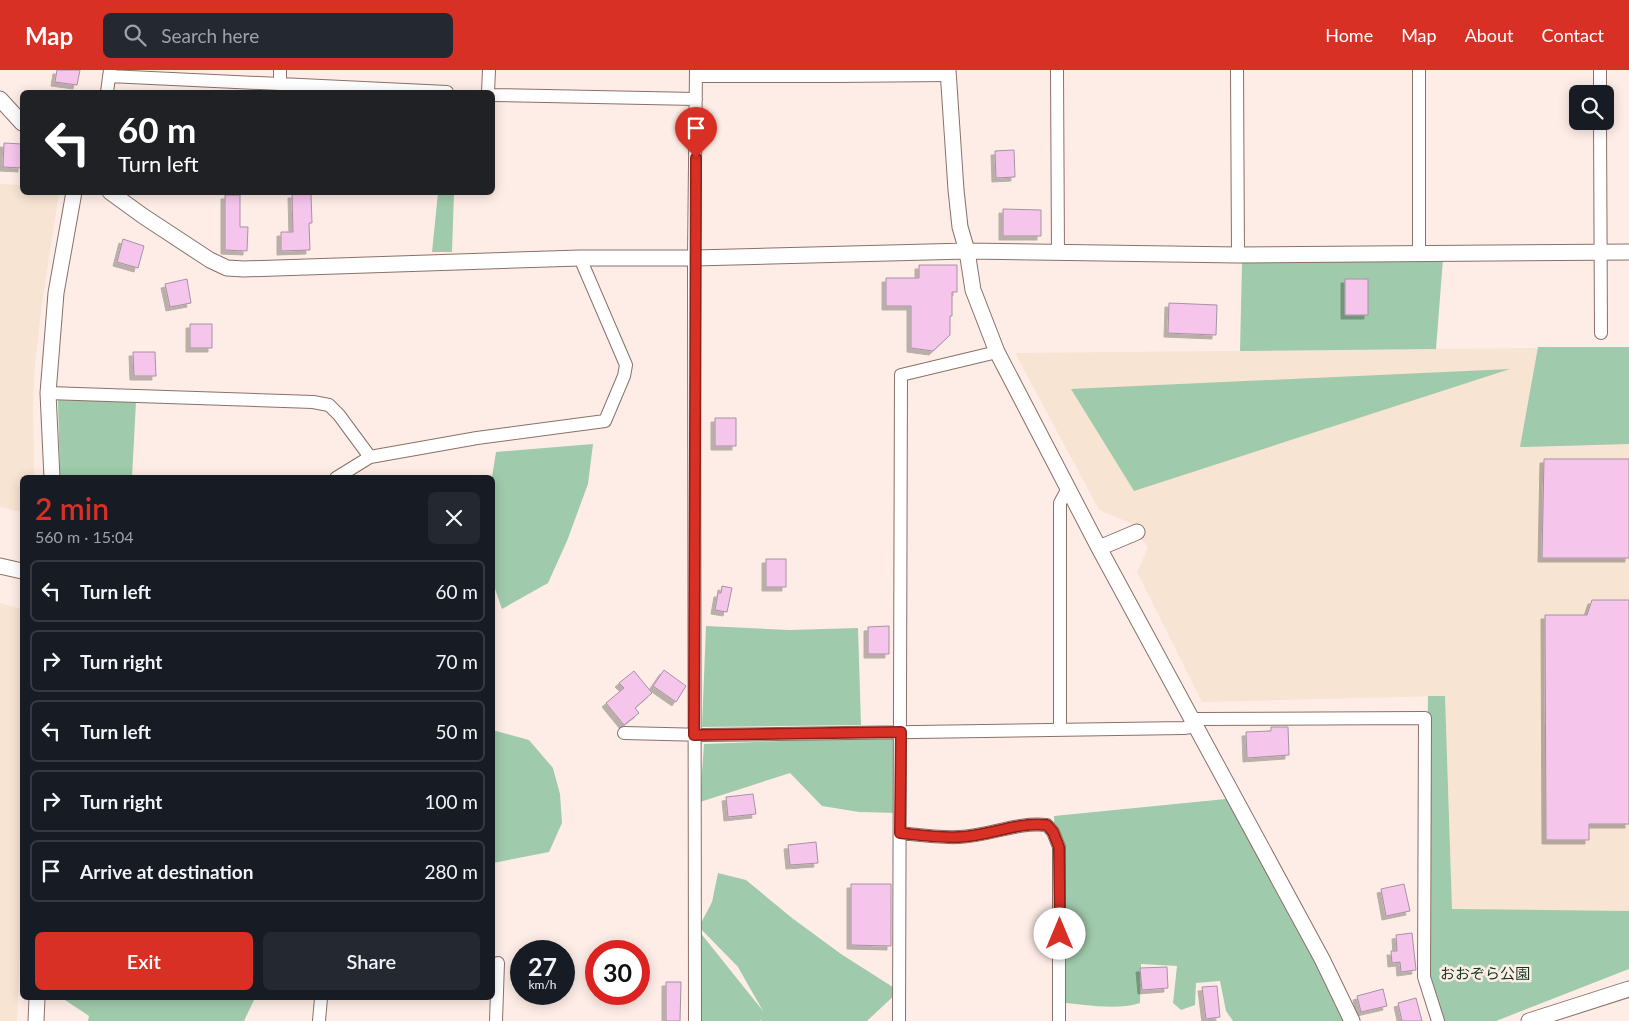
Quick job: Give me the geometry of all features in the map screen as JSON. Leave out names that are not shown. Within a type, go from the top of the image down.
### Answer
[{"type":"street","points":[[280,70],[280,84]]},
{"type":"street","points":[[488,90],[489,70]]},
{"type":"street","points":[[1057,70],[1058,253]]},
{"type":"street","points":[[1237,70],[1238,255]]},
{"type":"street","points":[[1419,70],[1419,253]]},
{"type":"street","points":[[1600,70],[1600,85]]},
{"type":"street","points":[[695,1021],[694,258],[696,73],[836,76],[948,72],[960,228],[967,251],[973,290],[997,352],[1099,548],[1322,959],[1352,1021]]},
{"type":"street","points":[[106,90],[110,73],[404,90]]},
{"type":"street","points":[[495,95],[696,99]]},
{"type":"street","points":[[0,100],[20,121]]},
{"type":"street","points":[[1600,130],[1602,334]]},
{"type":"street","points":[[52,475],[48,393],[56,293],[73,195]]},
{"type":"street","points":[[114,195],[193,250],[227,268],[244,270],[580,258],[694,258],[967,251],[1238,255],[1629,252]]},
{"type":"street","points":[[341,475],[370,457],[477,438],[605,422],[624,376],[626,365],[580,258]]},
{"type":"street","points":[[899,1021],[901,375],[997,352]]},
{"type":"street","points":[[48,393],[313,402],[329,405],[339,415],[370,457]]},
{"type":"street","points":[[1060,730],[1060,503],[1068,488]]},
{"type":"street","points":[[1099,548],[1137,532]]},
{"type":"street","points":[[0,566],[20,571]]},
{"type":"street","points":[[624,734],[694,735],[1184,728],[1195,723],[1425,718],[1424,976],[1438,1021]]},
{"type":"street","points":[[900,833],[959,837],[1017,825],[1034,824],[1047,825],[1053,832],[1059,847],[1059,1021]]},
{"type":"street","points":[[496,1021],[498,963]]},
{"type":"street","points":[[1528,1021],[1629,989]]},
{"type":"street","points":[[36,1021],[37,1000]]},
{"type":"street","points":[[319,1021],[321,1000]]},
{"type":"shaded area","points":[[0,184],[20,185],[20,195],[59,195],[35,363],[33,402],[34,475],[20,475],[20,512],[0,507]]},
{"type":"shaded area","points":[[1629,347],[1629,911],[1452,910],[1445,696],[1202,702],[1137,572],[1148,548],[1130,523],[1099,510],[1015,353]]},
{"type":"shaded area","points":[[0,603],[20,608],[20,948],[17,1021],[0,1021]]},
{"type":"green space","points":[[438,195],[454,195],[452,252],[432,252]]},
{"type":"green space","points":[[1443,259],[1436,349],[1240,351],[1242,263]]},
{"type":"green space","points":[[1538,347],[1629,347],[1629,444],[1520,447]]},
{"type":"green space","points":[[1510,369],[1134,491],[1071,389]]},
{"type":"green space","points":[[58,400],[136,402],[132,475],[60,475]]},
{"type":"green space","points":[[593,444],[588,484],[567,541],[548,583],[502,609],[495,589],[495,475],[492,475],[496,452]]},
{"type":"green space","points":[[706,626],[789,630],[858,628],[861,725],[702,727]]},
{"type":"green space","name":"おおぞら公園","points":[[1428,696],[1445,696],[1452,909],[1629,911],[1629,969],[1496,1021],[1444,1021],[1424,967]]},
{"type":"green space","points":[[495,731],[529,740],[553,768],[560,794],[562,823],[549,852],[495,863]]},
{"type":"green space","points":[[895,737],[900,813],[859,812],[822,806],[790,773],[700,802],[704,744]]},
{"type":"green space","points":[[1236,798],[1343,1021],[1233,1021],[1226,1011],[1220,981],[1196,983],[1195,1005],[1181,1010],[1173,1003],[1177,966],[1141,964],[1140,1003],[1109,1007],[1055,1002],[1060,969],[1054,816]]},
{"type":"green space","points":[[718,873],[746,880],[792,918],[841,954],[899,991],[867,1021],[761,1021],[762,1019],[760,1021],[699,1021],[699,931],[763,1011],[738,967],[699,927],[712,902]]},
{"type":"green space","points":[[65,1000],[254,1000],[244,1021],[88,1021],[89,1016]]},
{"type":"building","points":[[57,70],[80,70],[77,85],[55,82]]},
{"type":"building","points":[[4,143],[20,144],[20,168],[3,167]]},
{"type":"building","points":[[1014,150],[1015,177],[996,178],[995,151]]},
{"type":"building","points":[[225,195],[240,195],[240,227],[248,227],[247,251],[225,250]]},
{"type":"building","points":[[292,195],[311,195],[312,223],[309,223],[310,250],[281,251],[281,232],[293,232]]},
{"type":"building","points":[[1003,209],[1041,210],[1041,236],[1003,236]]},
{"type":"building","points":[[123,239],[144,246],[138,268],[117,262]]},
{"type":"building","points":[[919,265],[957,265],[957,292],[952,292],[950,335],[933,351],[911,348],[911,306],[886,306],[886,278],[919,278]]},
{"type":"building","points":[[187,279],[191,303],[170,307],[165,284]]},
{"type":"building","points":[[1345,279],[1368,279],[1368,315],[1345,315]]},
{"type":"building","points":[[1169,303],[1217,305],[1216,335],[1168,333]]},
{"type":"building","points":[[190,324],[212,324],[212,348],[190,348]]},
{"type":"building","points":[[133,352],[155,352],[156,376],[134,376]]},
{"type":"building","points":[[715,418],[736,418],[736,446],[715,446]]},
{"type":"building","points":[[1544,459],[1629,459],[1629,558],[1542,558]]},
{"type":"building","points":[[766,559],[786,559],[786,587],[766,587]]},
{"type":"building","points":[[722,586],[732,588],[727,612],[715,610],[718,593],[721,593]]},
{"type":"building","points":[[1592,600],[1629,600],[1629,824],[1589,824],[1589,840],[1546,840],[1545,615],[1587,615]]},
{"type":"building","points":[[889,626],[889,654],[868,654],[868,627]]},
{"type":"building","points":[[664,670],[686,686],[676,702],[653,686]]},
{"type":"building","points":[[634,671],[652,693],[635,708],[639,713],[624,725],[606,703],[624,688],[619,683]]},
{"type":"building","points":[[1271,727],[1288,727],[1289,755],[1247,758],[1246,732],[1271,731]]},
{"type":"building","points":[[753,794],[756,814],[728,817],[726,797]]},
{"type":"building","points":[[816,842],[818,863],[790,865],[788,845]]},
{"type":"building","points":[[851,884],[891,884],[891,946],[851,945]]},
{"type":"building","points":[[1404,884],[1410,911],[1386,916],[1381,889]]},
{"type":"building","points":[[1412,933],[1416,970],[1401,972],[1400,962],[1392,963],[1391,951],[1397,951],[1396,935]]},
{"type":"building","points":[[1167,967],[1168,988],[1142,990],[1140,968]]},
{"type":"building","points":[[666,982],[681,982],[680,1021],[666,1021]]},
{"type":"building","points":[[1217,986],[1220,1017],[1206,1019],[1202,987]]},
{"type":"building","points":[[1383,989],[1387,1006],[1361,1012],[1357,996]]},
{"type":"building","points":[[1416,998],[1422,1021],[1402,1021],[1398,1003]]},
{"type":"route","points":[[696,158],[694,258],[694,735],[901,732],[900,833],[959,837],[1017,825],[1047,825],[1053,832],[1059,847],[1060,934]]}]
